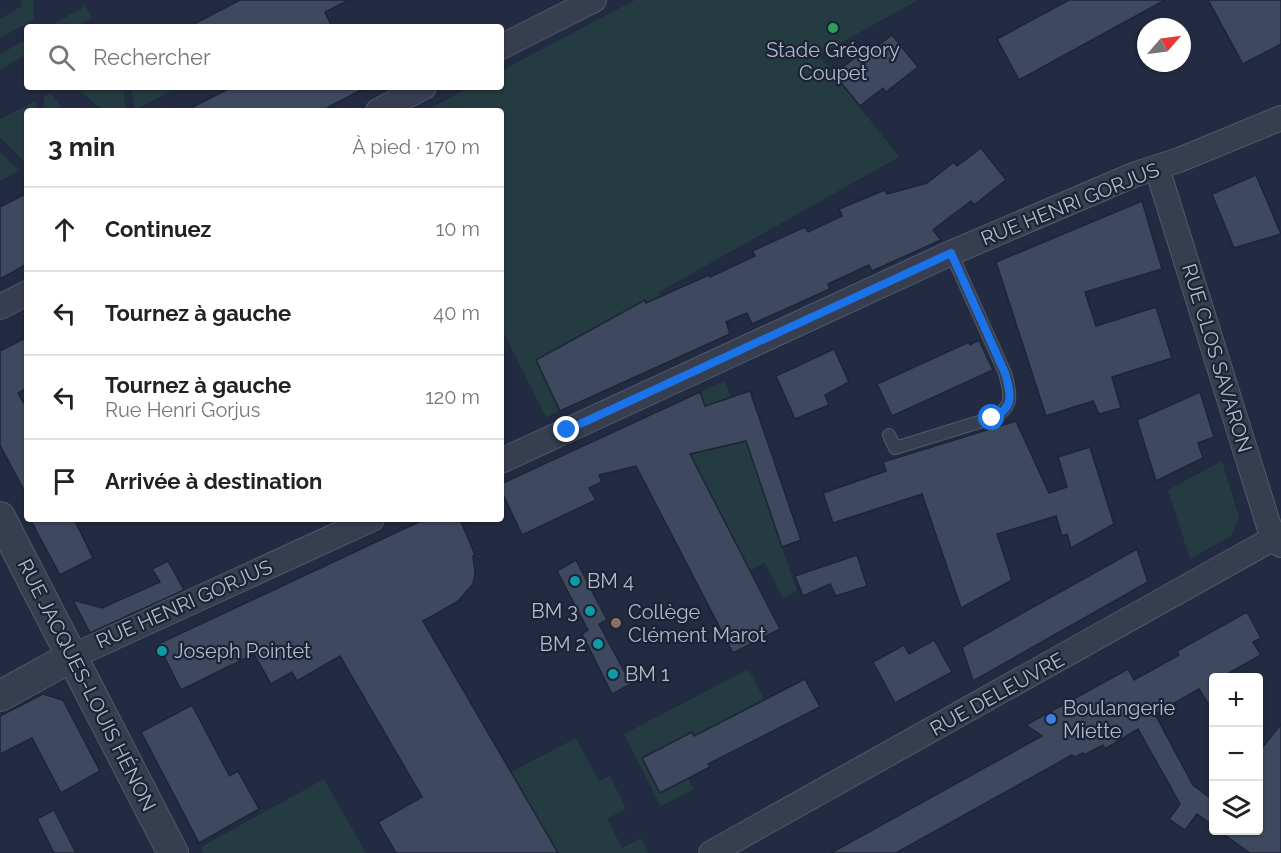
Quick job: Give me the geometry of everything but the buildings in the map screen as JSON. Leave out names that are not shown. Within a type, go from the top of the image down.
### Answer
[{"type":"street","points":[[504,46],[594,0]]},
{"type":"street","points":[[384,108],[418,90]]},
{"type":"street","name":"RUE HENRI GORJUS","points":[[504,460],[951,253],[1136,174],[1188,157],[1281,118]]},
{"type":"street","name":"RUE CLOS SAVARON","points":[[1157,168],[1278,539]]},
{"type":"street","points":[[0,308],[24,295]]},
{"type":"street","name":"RUE JACQUES-LOUIS HÉNON","points":[[0,517],[173,853]]},
{"type":"street","name":"RUE HENRI GORJUS","points":[[0,696],[71,657],[365,522]]},
{"type":"street","name":"RUE DELEUVRE","points":[[711,853],[1278,539]]},
{"type":"lane","points":[[889,435],[895,448],[992,418],[1002,413],[1009,403],[1010,391],[1005,373],[951,253]]},
{"type":"green space","points":[[33,0],[34,19],[0,38],[0,19],[22,6],[20,1]]},
{"type":"green space","points":[[635,0],[918,0],[819,55],[899,157],[659,292],[686,353],[546,417],[504,333],[504,108],[431,108],[465,90],[504,90],[504,69]]},
{"type":"green space","points":[[85,6],[92,18],[81,24],[53,24]]},
{"type":"green space","points":[[24,41],[24,56],[0,70],[0,54]]},
{"type":"green space","points":[[79,90],[123,90],[126,108],[100,108]]},
{"type":"green space","points":[[132,90],[173,90],[139,108],[135,108]]},
{"type":"green space","points":[[51,93],[62,108],[44,108],[44,96]]},
{"type":"green space","points":[[36,101],[36,108],[24,108],[24,161],[0,137],[0,119]]},
{"type":"green space","points":[[0,151],[19,171],[0,181]]},
{"type":"green space","points":[[725,381],[797,591],[783,598],[765,563],[750,570],[694,462],[677,457],[700,392]]},
{"type":"green space","points":[[1222,461],[1239,517],[1231,536],[1190,559],[1168,490]]},
{"type":"green space","points":[[747,670],[764,699],[694,736],[688,778],[694,789],[661,806],[624,734]]},
{"type":"green space","points":[[576,738],[599,781],[610,776],[626,809],[607,819],[622,848],[641,838],[648,853],[558,853],[511,772]]},
{"type":"green space","points":[[324,779],[366,853],[204,853],[201,847]]},
{"type":"place","name":"Stade Grégory Coupet","points":[[833,28]]},
{"type":"place","name":"BM 4","points":[[575,581]]},
{"type":"place","name":"BM 3","points":[[590,611]]},
{"type":"place","name":"Collège Clément Marot","points":[[616,623]]},
{"type":"place","name":"BM 2","points":[[598,644]]},
{"type":"place","name":"Joseph Pointet","points":[[162,651]]},
{"type":"place","name":"BM 1","points":[[613,674]]},
{"type":"place","name":"Boulangerie Miette","points":[[1051,719]]},
{"type":"route","points":[[567,430],[951,253],[1005,373],[1010,391],[1009,403],[1002,413],[992,418]]}]
